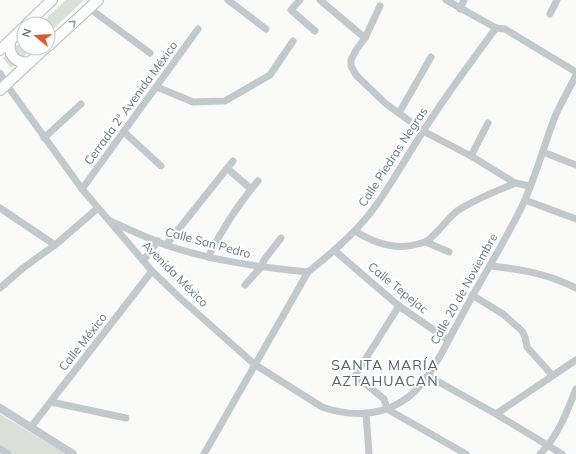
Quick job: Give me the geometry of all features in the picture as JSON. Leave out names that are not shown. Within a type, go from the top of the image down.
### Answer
[{"type":"main road","points":[[35,16],[52,0]]},
{"type":"main road","points":[[56,39],[98,0]]},
{"type":"main road","points":[[0,50],[16,35]]},
{"type":"main road","points":[[11,40],[9,46],[12,56],[22,63],[30,62]]},
{"type":"main road","points":[[3,87],[36,56]]},
{"type":"street","points":[[228,0],[266,29]]},
{"type":"street","points":[[300,0],[291,10],[315,31]]},
{"type":"street","points":[[320,0],[329,3],[365,38]]},
{"type":"street","points":[[446,0],[496,28],[505,29],[576,74]]},
{"type":"street","points":[[460,8],[464,0]]},
{"type":"street","points":[[550,14],[557,0]]},
{"type":"street","points":[[380,6],[365,38],[351,60],[351,66],[356,75],[385,103],[423,131],[471,156],[515,183],[530,186]]},
{"type":"street","points":[[89,8],[150,53]]},
{"type":"street","name":"Calle Piedras Negras","points":[[204,454],[254,364],[308,272],[335,251],[355,231],[376,206],[454,85],[496,28]]},
{"type":"street","name":"Cerrada 2ª Avenida México","points":[[82,189],[198,29]]},
{"type":"street","points":[[157,87],[193,102],[225,101],[270,75],[292,41]]},
{"type":"street","points":[[399,113],[431,57]]},
{"type":"street","name":"Avenida México","points":[[0,74],[3,87],[107,220],[143,261],[180,298],[254,364],[322,406],[334,411],[348,414],[366,413],[388,409]]},
{"type":"street","name":"Calle 20 de Noviembre","points":[[388,409],[411,395],[428,376],[472,295],[490,266],[525,200],[555,118],[576,74]]},
{"type":"street","points":[[44,138],[81,104]]},
{"type":"street","points":[[471,156],[488,123]]},
{"type":"street","points":[[124,132],[161,166]]},
{"type":"street","points":[[543,152],[576,165]]},
{"type":"street","points":[[166,245],[233,161]]},
{"type":"street","points":[[228,169],[251,189]]},
{"type":"street","points":[[208,257],[219,236],[258,181]]},
{"type":"street","points":[[355,231],[377,243],[390,246],[401,247],[426,242],[456,213],[470,203],[515,183]]},
{"type":"street","points":[[525,200],[576,219]]},
{"type":"street","points":[[0,208],[55,245]]},
{"type":"street","points":[[0,288],[55,245],[98,208]]},
{"type":"street","name":"Calle San Pedro","points":[[107,220],[166,245],[208,257],[261,267],[308,272]]},
{"type":"street","points":[[245,285],[261,267],[264,260],[281,238]]},
{"type":"street","points":[[143,261],[158,241]]},
{"type":"street","points":[[426,242],[449,252]]},
{"type":"street","name":"Calle Tepejac","points":[[335,251],[399,306],[448,340]]},
{"type":"street","points":[[490,266],[530,271],[547,276],[576,288]]},
{"type":"street","name":"Calle México","points":[[31,427],[152,270]]},
{"type":"street","points":[[472,295],[503,314],[522,331],[527,347],[552,375]]},
{"type":"street","points":[[399,306],[356,374],[384,399],[388,409],[466,454]]},
{"type":"street","points":[[496,414],[576,360]]},
{"type":"street","points":[[428,376],[496,414],[562,454]]},
{"type":"street","points":[[540,454],[548,446],[566,416],[576,389]]},
{"type":"street","points":[[51,402],[126,418]]},
{"type":"street","points":[[0,408],[73,454]]},
{"type":"street","points":[[366,413],[369,454]]},
{"type":"street","points":[[0,449],[8,454]]},
{"type":"shaded area","points":[[66,0],[84,0],[56,26],[56,16],[49,16]]},
{"type":"shaded area","points":[[16,46],[16,56],[24,56],[11,68],[3,58]]},
{"type":"shaded area","points":[[0,414],[66,454],[13,454],[0,446]]},
{"type":"district","name":"SANTA MARÍA AZTAHUACAN","points":[[385,374]]}]
